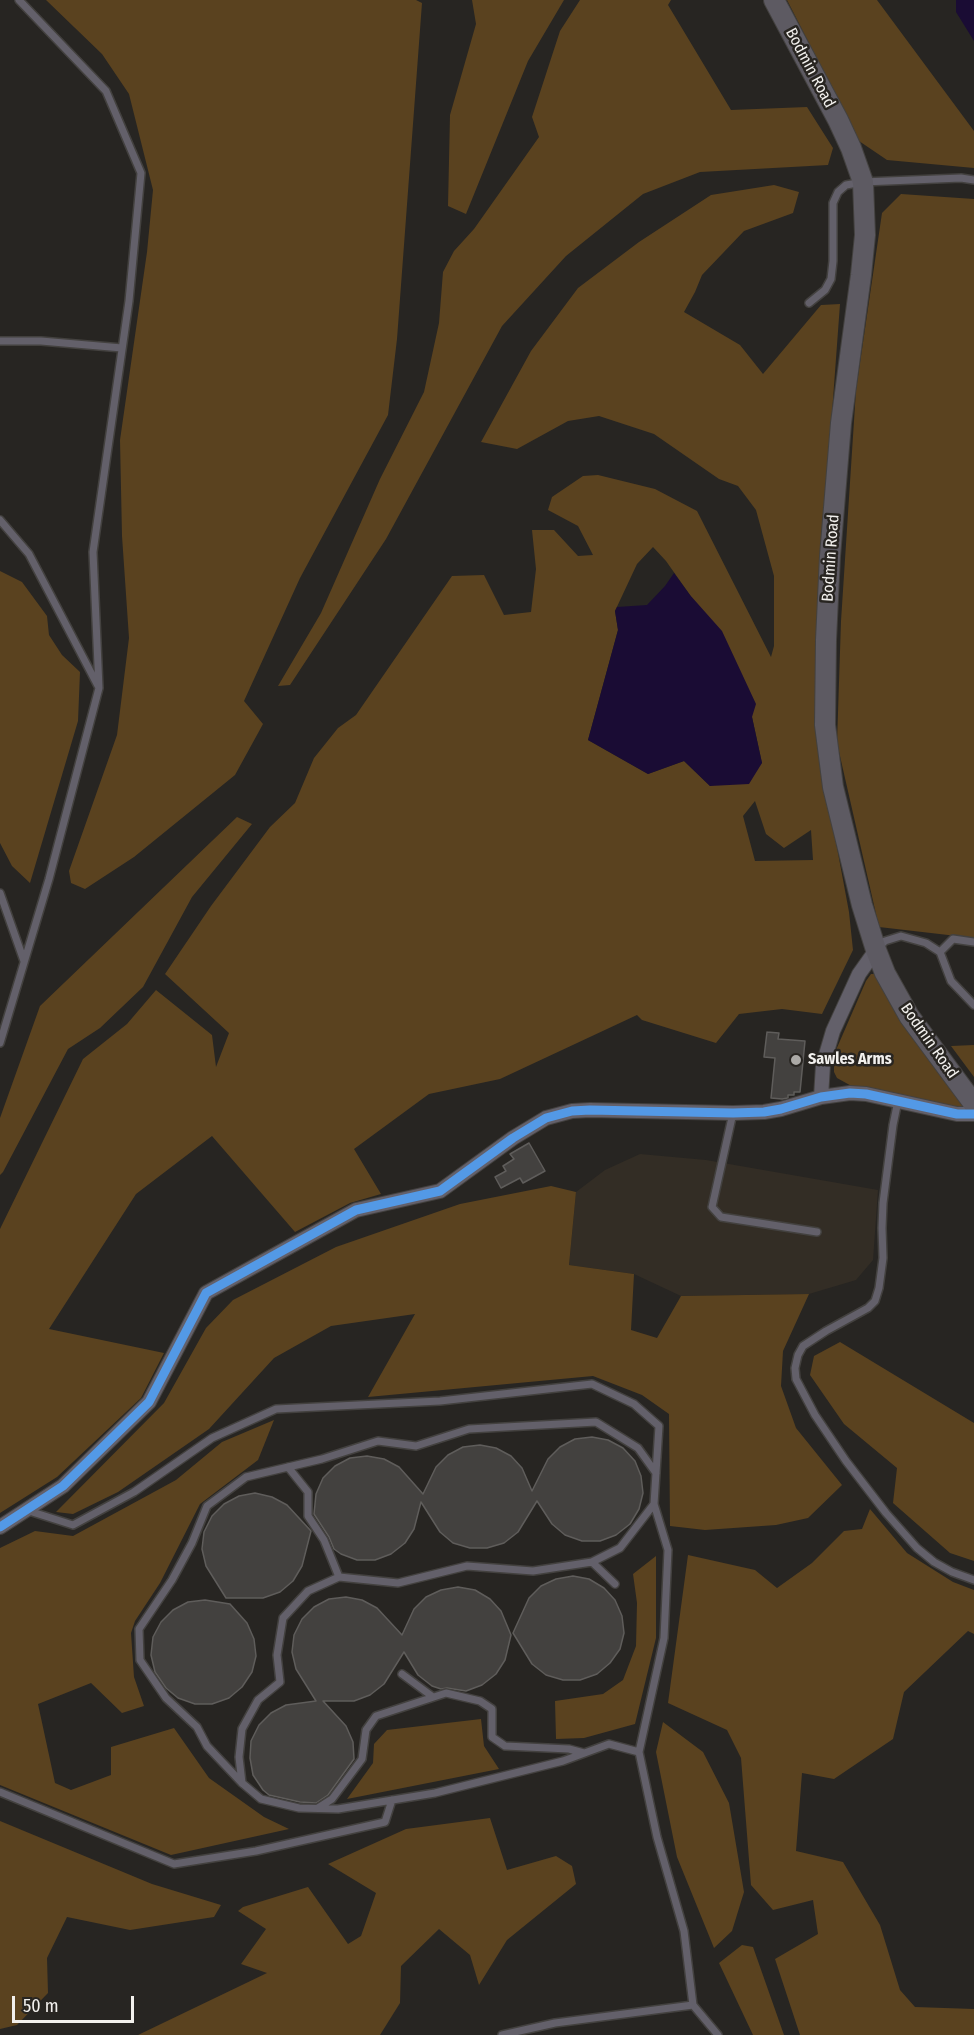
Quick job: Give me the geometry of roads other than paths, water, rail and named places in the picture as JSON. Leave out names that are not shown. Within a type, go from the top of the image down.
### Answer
[{"type":"main road","name":"Bodmin Road","points":[[774,0],[838,120],[863,182],[864,245],[841,423],[830,556],[824,703],[827,749],[833,787],[850,863],[885,973],[909,1016],[974,1104]]},
{"type":"street","points":[[821,1097],[823,1065],[833,1031],[859,974],[876,950]]},
{"type":"street","points":[[0,1527],[63,1486],[149,1402],[206,1293],[356,1210],[440,1191],[513,1138],[546,1118],[572,1111],[590,1110],[733,1113],[781,1109],[821,1097],[850,1093],[866,1094],[957,1114],[974,1114]]},
{"type":"lane","points":[[0,1043],[49,879],[99,688],[93,552],[129,301],[141,173],[106,91],[19,0]]},
{"type":"lane","points":[[808,303],[825,290],[831,279],[833,203],[837,192],[846,185],[863,182],[962,178],[974,180]]},
{"type":"lane","points":[[0,341],[41,341],[122,348]]},
{"type":"lane","points":[[0,520],[29,554],[99,688]]},
{"type":"lane","points":[[0,893],[24,961]]},
{"type":"lane","points":[[876,950],[885,941],[901,936],[926,943],[940,952],[951,981],[974,1005]]},
{"type":"lane","points":[[940,952],[953,939],[974,942]]},
{"type":"lane","points":[[898,1101],[892,1125],[882,1228],[883,1258],[875,1301],[868,1308],[802,1346],[796,1361],[796,1379],[815,1415],[846,1461],[886,1513],[917,1548],[934,1562],[974,1580]]},
{"type":"lane","points":[[733,1113],[712,1207],[721,1217],[817,1232]]},
{"type":"lane","points":[[26,1510],[73,1526],[134,1492],[212,1438],[276,1409],[440,1401],[592,1384],[634,1404],[659,1426],[654,1504],[668,1550],[664,1638],[639,1752],[657,1837],[684,1931],[693,2006],[718,2035]]},
{"type":"lane","points":[[639,1752],[609,1744],[563,1761],[435,1793],[338,1809],[299,1808],[261,1799],[242,1783],[207,1746],[196,1727],[166,1698],[140,1660],[139,1629],[172,1580],[192,1543],[207,1506],[246,1477],[322,1459],[378,1441],[416,1446],[469,1429],[596,1422],[638,1448],[656,1473]]},
{"type":"lane","points":[[288,1467],[308,1492],[308,1516],[324,1540],[339,1577]]},
{"type":"lane","points":[[242,1783],[239,1757],[242,1729],[258,1700],[280,1682],[277,1655],[283,1618],[308,1591],[339,1577],[398,1582],[467,1566],[533,1571],[592,1562],[620,1548],[654,1504]]},
{"type":"lane","points":[[592,1562],[615,1584]]},
{"type":"lane","points":[[402,1674],[433,1697]]},
{"type":"lane","points":[[316,1809],[332,1799],[362,1760],[366,1730],[376,1716],[446,1693],[480,1701],[492,1710],[492,1737],[505,1746],[569,1749],[584,1753]]},
{"type":"lane","points":[[0,1792],[174,1864],[256,1851],[385,1822],[392,1800]]},
{"type":"lane","points":[[502,2035],[555,2022],[693,2006]]},
{"type":"place","name":"Sawles Arms","points":[[796,1060]]}]
